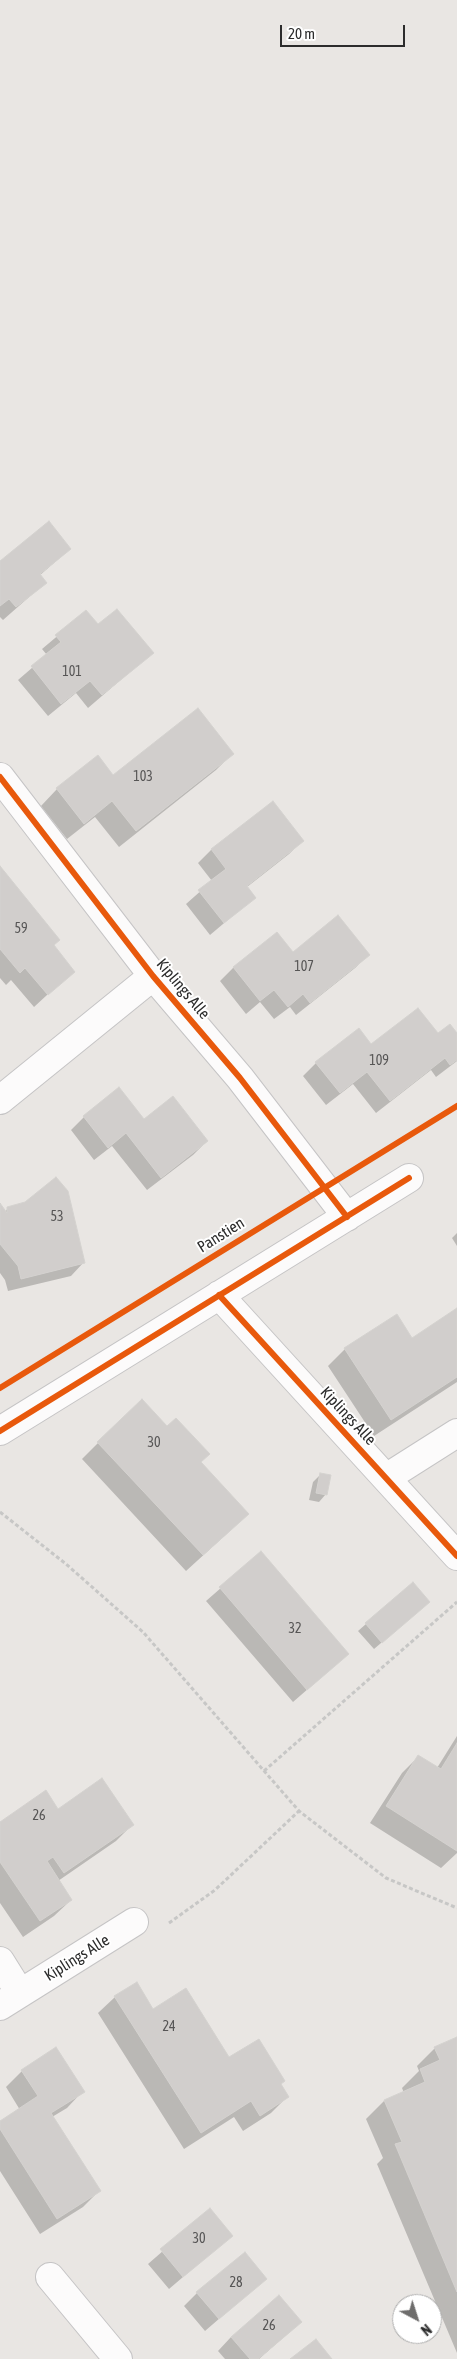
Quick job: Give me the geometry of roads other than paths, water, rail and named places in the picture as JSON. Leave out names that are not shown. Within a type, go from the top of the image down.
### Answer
[{"type":"street","name":"Kiplings Alle","points":[[0,777],[153,976],[240,1078],[347,1217]]},
{"type":"street","name":"Kiplings Alle","points":[[0,1100],[153,976]]},
{"type":"street","points":[[0,1431],[409,1178]]},
{"type":"street","name":"Kiplings Alle","points":[[219,1296],[457,1556]]},
{"type":"street","points":[[386,1478],[457,1433]]},
{"type":"street","name":"Kiplings Alle","points":[[0,1962],[10,2000],[134,1922]]},
{"type":"street","points":[[50,2277],[118,2359]]}]
